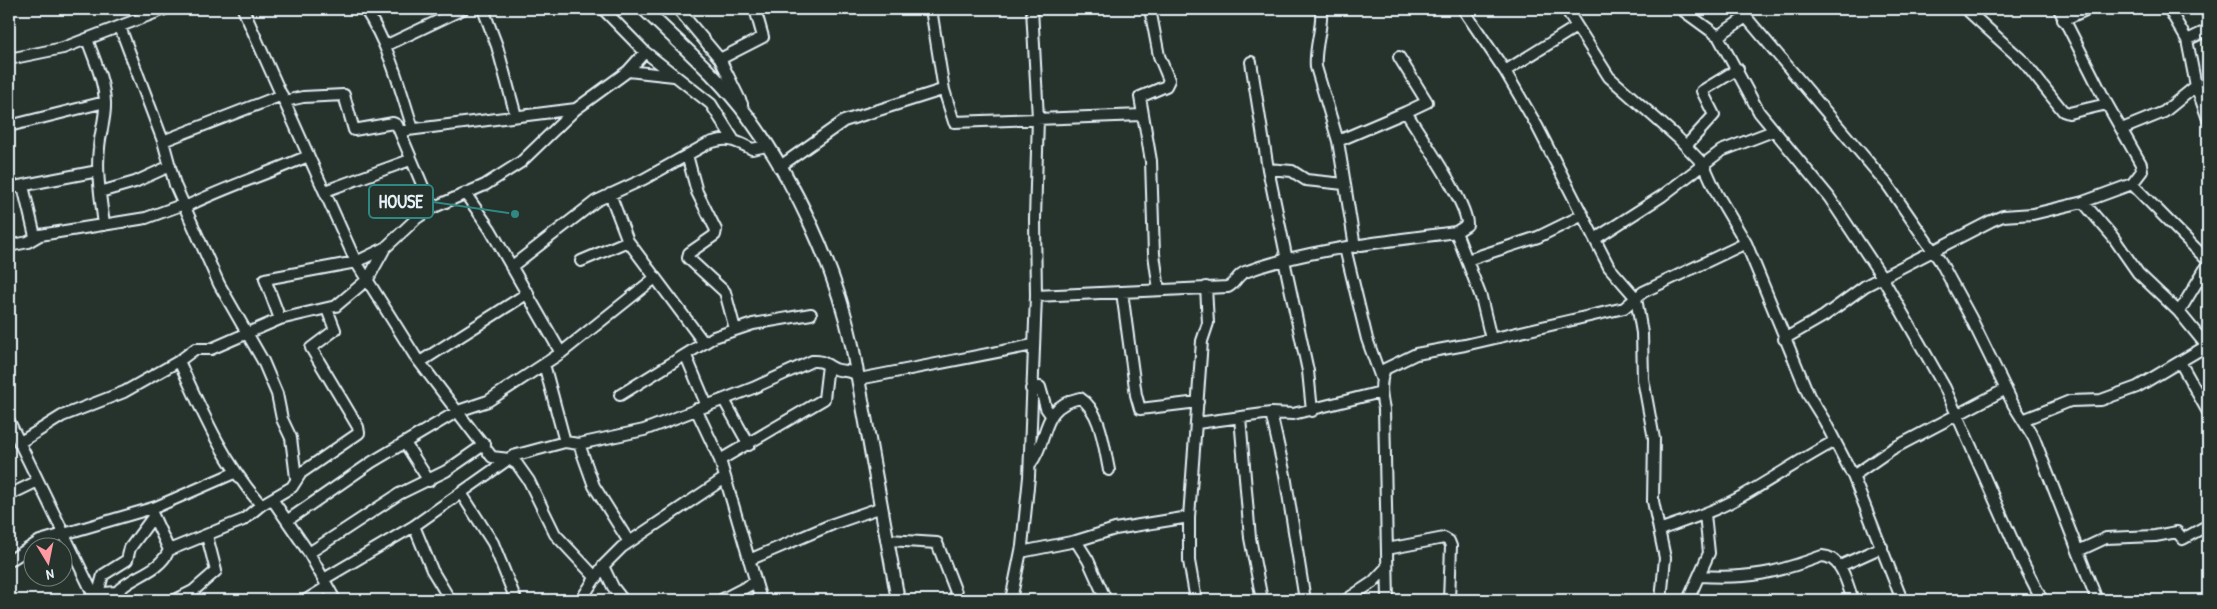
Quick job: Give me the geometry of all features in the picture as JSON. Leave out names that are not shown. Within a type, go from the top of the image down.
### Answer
[{"type":"main road","points":[[644,9],[704,66],[750,119],[798,200],[826,259],[846,318],[889,540],[898,600]]},
{"type":"street","points":[[9,59],[63,48],[165,9]]},
{"type":"street","points":[[243,9],[356,262],[420,362],[492,457],[509,459],[517,464],[529,481],[555,534],[596,578]]},
{"type":"street","points":[[365,9],[385,46],[413,129]]},
{"type":"street","points":[[385,46],[463,9]]},
{"type":"street","points":[[483,9],[497,46],[516,116]]},
{"type":"street","points":[[603,9],[645,52],[711,104],[733,139],[752,149],[758,150],[767,146]]},
{"type":"street","points":[[678,9],[720,59],[750,119]]},
{"type":"street","points":[[720,59],[763,38],[755,9]]},
{"type":"street","points":[[931,9],[944,90],[954,122],[1142,115]]},
{"type":"street","points":[[1011,600],[1021,552],[1029,465],[1036,296],[1034,219],[1038,118],[1032,9]]},
{"type":"street","points":[[1150,9],[1159,56],[1169,84],[1140,97],[1151,161],[1154,254],[1159,290]]},
{"type":"street","points":[[1321,9],[1322,20],[1315,58],[1316,67],[1338,142],[1350,247],[1366,339],[1381,378],[1384,409],[1388,600]]},
{"type":"street","points":[[1463,9],[1505,71],[1584,215],[1608,267],[1636,298],[1642,333],[1644,379],[1652,424],[1653,501],[1666,567],[1661,600]]},
{"type":"street","points":[[1566,9],[1609,77],[1686,146],[1704,165],[1717,194],[1746,243],[1809,396],[1853,476],[1902,600]]},
{"type":"street","points":[[1681,9],[1718,36],[1738,69],[1752,100],[1773,131],[1829,197],[1882,276],[1946,388],[1956,414],[2042,600]]},
{"type":"street","points":[[1966,9],[2024,62],[2063,112],[2069,113],[2107,104]]},
{"type":"street","points":[[1784,339],[1824,316],[1882,276],[1925,254],[1934,252],[2003,216],[2033,214],[2083,202],[2132,184],[2142,171],[2141,164],[2107,104],[2059,9]]},
{"type":"street","points":[[2064,20],[2088,9]]},
{"type":"street","points":[[2169,9],[2187,40],[2196,86],[2208,119]]},
{"type":"street","points":[[2207,9],[2208,16]]},
{"type":"street","points":[[1718,36],[1747,13],[1887,184],[1934,252],[1972,318],[2022,420],[2034,438],[2097,600]]},
{"type":"street","points":[[120,27],[163,142],[184,205],[220,284],[263,361],[291,438],[296,478]]},
{"type":"street","points":[[1505,71],[1576,27]]},
{"type":"street","points":[[2187,40],[2208,30]]},
{"type":"street","points":[[87,39],[100,75],[105,102],[104,124],[98,148],[98,171],[104,225]]},
{"type":"street","points":[[280,320],[265,279],[356,262],[385,248],[417,218],[432,208],[484,185],[521,162],[576,109],[628,71],[645,52]]},
{"type":"street","points":[[1338,142],[1427,102],[1400,57]]},
{"type":"street","points":[[1251,62],[1268,169],[1308,371],[1312,411]]},
{"type":"street","points":[[1686,146],[1714,115],[1702,92],[1738,69]]},
{"type":"street","points":[[628,71],[674,76]]},
{"type":"street","points":[[2122,129],[2164,112],[2196,86]]},
{"type":"street","points":[[779,167],[844,122],[944,90]]},
{"type":"street","points":[[163,142],[284,98],[344,95],[354,130],[393,123],[400,131],[410,160],[432,208]]},
{"type":"street","points":[[9,126],[105,102]]},
{"type":"street","points":[[400,131],[576,109]]},
{"type":"street","points":[[1036,296],[1228,287],[1233,284],[1242,272],[1286,260],[1350,247],[1456,232],[1467,225],[1467,220],[1454,191],[1406,112]]},
{"type":"street","points":[[1595,239],[1657,200],[1720,151],[1773,131]]},
{"type":"street","points":[[511,266],[596,201],[644,179],[715,140],[733,139]]},
{"type":"street","points":[[688,155],[697,192],[716,230],[715,235],[689,253],[688,258],[725,292],[736,329]]},
{"type":"street","points":[[9,246],[28,242],[35,236],[146,218],[255,179],[308,156]]},
{"type":"street","points":[[325,191],[410,160]]},
{"type":"street","points":[[100,192],[143,178],[170,166]]},
{"type":"street","points":[[1268,169],[1292,171],[1306,180],[1344,184]]},
{"type":"street","points":[[9,188],[98,171]]},
{"type":"street","points":[[2132,184],[2208,263],[2179,312]]},
{"type":"street","points":[[23,186],[35,236]]},
{"type":"street","points":[[465,193],[490,229],[561,353]]},
{"type":"street","points":[[610,194],[628,241],[704,343]]},
{"type":"street","points":[[2022,420],[2070,401],[2101,400],[2136,387],[2207,345],[2179,312],[2138,273],[2113,237],[2083,202]]},
{"type":"street","points":[[1467,260],[1538,237],[1584,215]]},
{"type":"street","points":[[1456,232],[1481,297],[1490,339]]},
{"type":"street","points":[[581,261],[628,241]]},
{"type":"street","points":[[1381,378],[1385,369],[1416,354],[1624,308],[1642,292],[1746,243]]},
{"type":"street","points":[[19,443],[62,416],[124,392],[179,361],[195,349],[210,349],[280,320],[327,309],[345,301],[368,279],[385,248]]},
{"type":"street","points":[[288,520],[372,462],[458,411],[488,400],[561,353],[655,278]]},
{"type":"street","points":[[1196,600],[1189,561],[1189,517],[1202,341],[1208,323],[1206,287]]},
{"type":"street","points":[[1122,292],[1136,395],[1140,409],[1198,402]]},
{"type":"street","points":[[420,362],[528,293]]},
{"type":"street","points":[[96,600],[104,593],[118,592],[127,583],[145,575],[166,557],[169,550],[243,520],[261,505],[292,487],[296,478],[360,431],[311,348],[335,330],[327,309]]},
{"type":"street","points":[[620,395],[686,356],[714,336],[768,320],[811,314]]},
{"type":"street","points":[[306,600],[326,583],[462,494],[512,456],[565,442],[579,444],[644,430],[724,400],[812,361],[820,360],[836,369],[846,369],[858,377],[1033,345]]},
{"type":"street","points":[[686,356],[707,406]]},
{"type":"street","points":[[179,361],[206,420],[234,473],[261,505]]},
{"type":"street","points":[[2180,362],[2208,412]]},
{"type":"street","points":[[544,364],[565,442]]},
{"type":"street","points":[[720,460],[824,399],[828,365]]},
{"type":"street","points":[[1031,389],[1040,387],[1046,408],[1051,415]]},
{"type":"street","points":[[1853,476],[1892,448],[2006,388]]},
{"type":"street","points":[[1197,423],[1271,413],[1293,414],[1312,411],[1381,392]]},
{"type":"street","points":[[1029,465],[1051,415],[1067,401],[1080,398],[1089,404],[1103,444],[1109,470]]},
{"type":"street","points":[[724,400],[749,444]]},
{"type":"street","points":[[696,409],[720,460],[754,583],[761,600]]},
{"type":"street","points":[[1271,413],[1285,474],[1305,600]]},
{"type":"street","points":[[1240,417],[1250,538],[1262,600]]},
{"type":"street","points":[[9,421],[96,600]]},
{"type":"street","points":[[1659,530],[1705,514],[1743,496],[1801,458],[1835,441]]},
{"type":"street","points":[[405,443],[429,480]]},
{"type":"street","points":[[309,553],[399,494],[429,480],[484,444]]},
{"type":"street","points":[[579,444],[594,486],[629,542]]},
{"type":"street","points":[[9,561],[40,541],[152,513],[234,473]]},
{"type":"street","points":[[581,600],[603,566],[629,542],[725,478]]},
{"type":"street","points":[[9,495],[38,481]]},
{"type":"street","points":[[462,494],[493,543],[516,600]]},
{"type":"street","points":[[272,500],[288,520],[309,553],[335,600]]},
{"type":"street","points":[[749,560],[833,524],[882,507]]},
{"type":"street","points":[[152,513],[169,550]]},
{"type":"street","points":[[96,600],[103,575],[127,560],[130,548],[152,513]]},
{"type":"street","points":[[1688,600],[1709,553],[1705,514]]},
{"type":"street","points":[[1021,552],[1076,541],[1115,529],[1189,517]]},
{"type":"street","points":[[2078,551],[2106,538],[2155,536],[2177,532],[2183,539],[2208,524]]},
{"type":"street","points":[[414,526],[432,570],[450,600]]},
{"type":"street","points":[[175,600],[193,591],[216,571],[207,536]]},
{"type":"street","points":[[1387,549],[1444,538],[1449,541],[1449,600]]},
{"type":"street","points":[[889,540],[937,543],[959,600]]},
{"type":"street","points":[[1076,541],[1088,560],[1106,600]]},
{"type":"street","points":[[1840,566],[1882,547]]},
{"type":"street","points":[[1700,576],[1754,576],[1786,570],[1822,556],[1828,556],[1840,566],[1853,600]]},
{"type":"street","points":[[603,566],[613,587],[623,600]]},
{"type":"street","points":[[1346,600],[1373,582],[1387,566]]},
{"type":"street","points":[[720,600],[754,583]]},
{"type":"place","name":"HOUSE","points":[[515,214]]}]
